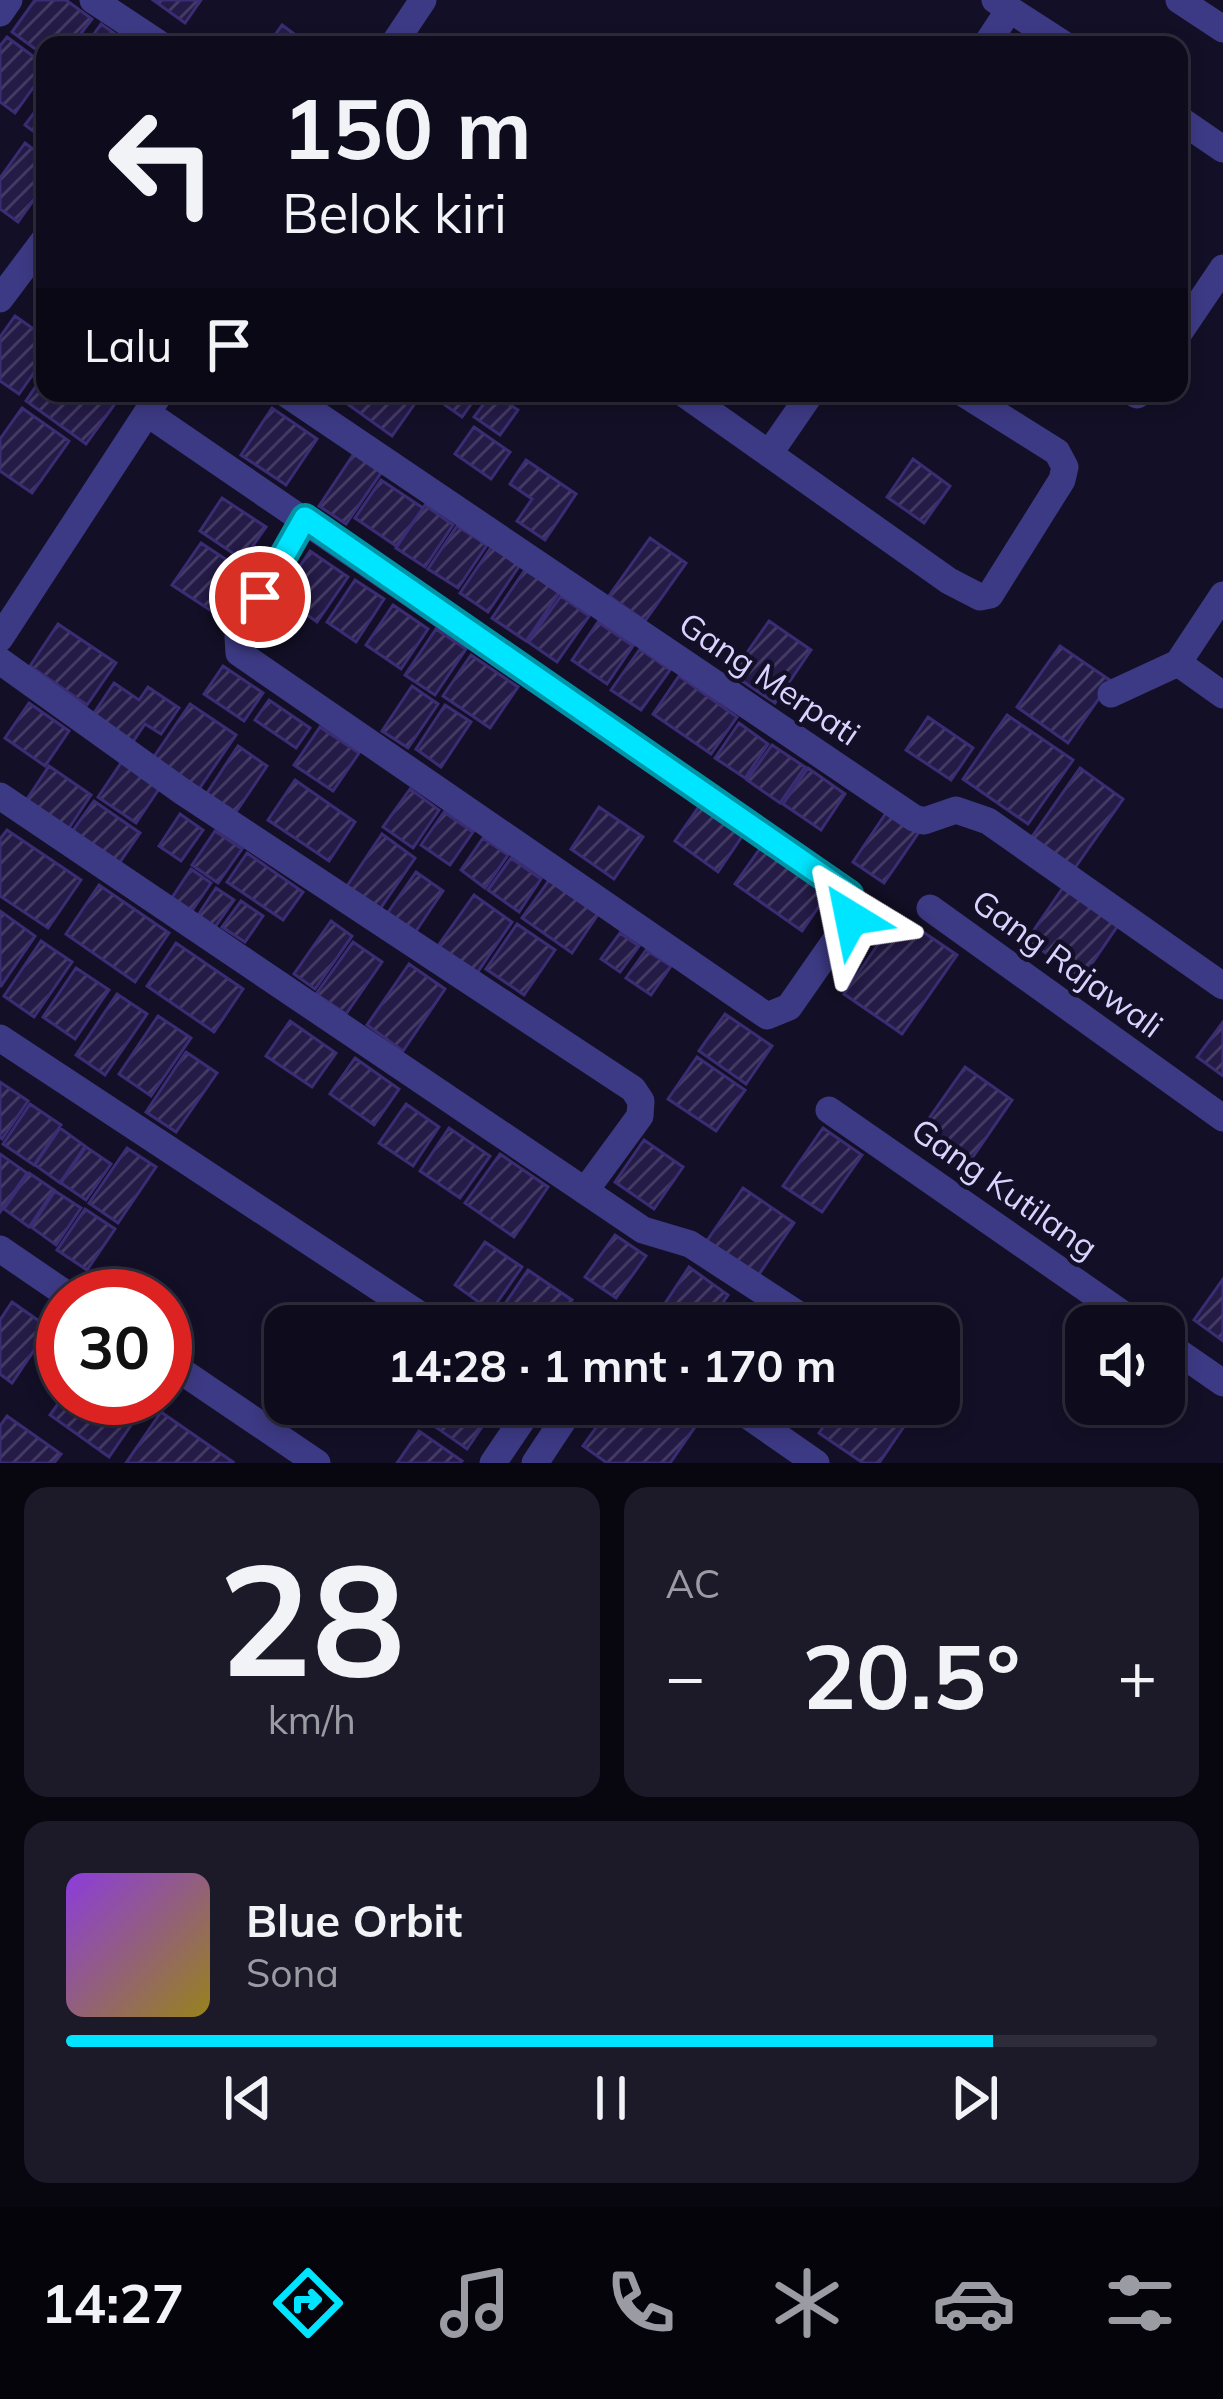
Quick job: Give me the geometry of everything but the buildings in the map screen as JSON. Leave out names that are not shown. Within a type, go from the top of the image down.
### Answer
[{"type":"street","points":[[0,13],[9,0]]},
{"type":"street","points":[[93,0],[147,36]]},
{"type":"street","points":[[1179,0],[1222,27]]},
{"type":"street","points":[[399,36],[416,2]]},
{"type":"street","points":[[990,36],[1002,5],[1051,36]]},
{"type":"street","points":[[1188,124],[1223,149]]},
{"type":"street","points":[[0,299],[36,251]]},
{"type":"street","points":[[1188,320],[1223,268]]},
{"type":"street","name":"Gang Merpati","points":[[298,402],[914,818],[924,821],[956,810],[988,821],[1223,986]]},
{"type":"street","points":[[696,402],[950,581],[980,597],[990,595],[1062,480],[1065,467],[1057,452],[977,402]]},
{"type":"street","points":[[769,454],[805,402]]},
{"type":"street","points":[[0,638],[154,403],[305,518],[849,894],[851,918],[789,1007],[767,1016],[239,653],[238,637],[305,518]]},
{"type":"street","points":[[1111,694],[1178,663],[1223,596]]},
{"type":"street","points":[[0,661],[184,792],[633,1089],[641,1101],[640,1116],[585,1191]]},
{"type":"street","points":[[1178,663],[1223,695]]},
{"type":"street","points":[[0,796],[643,1230],[689,1244],[783,1305]]},
{"type":"street","name":"Gang Rajawali","points":[[930,908],[1223,1118]]},
{"type":"street","points":[[0,1038],[405,1305]]},
{"type":"street","name":"Gang Kutilang","points":[[829,1110],[1110,1305]]},
{"type":"street","points":[[0,1250],[36,1274]]},
{"type":"street","points":[[1185,1357],[1223,1384]]},
{"type":"street","points":[[192,1378],[317,1463]]},
{"type":"street","points":[[493,1463],[519,1425]]},
{"type":"street","points":[[535,1463],[560,1425]]},
{"type":"street","points":[[761,1425],[816,1463]]},
{"type":"street","points":[[770,1431],[774,1425]]},
{"type":"route","points":[[260,597],[305,518],[849,894],[851,918]]}]
